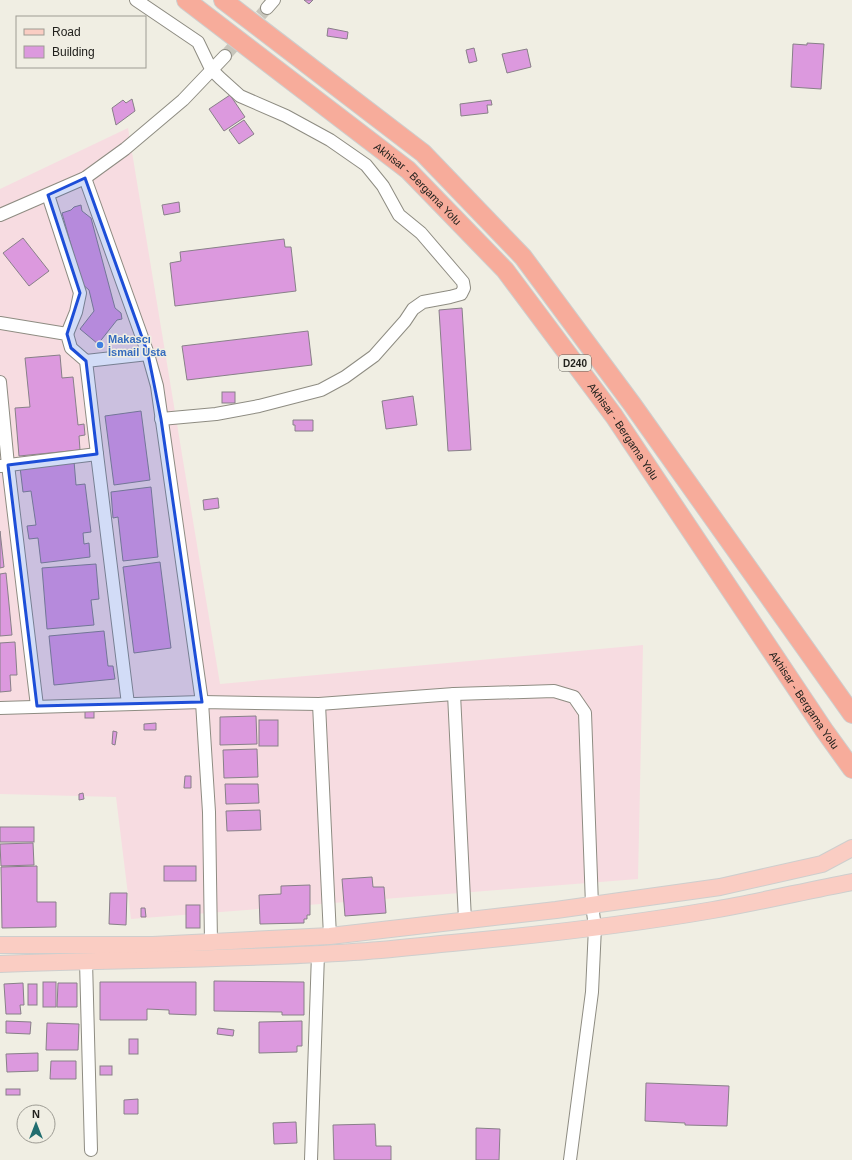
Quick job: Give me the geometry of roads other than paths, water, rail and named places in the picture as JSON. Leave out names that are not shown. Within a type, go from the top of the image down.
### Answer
[{"type":"highway","name":"Akhisar - Bergama Yolu","points":[[186,0],[408,170],[505,270],[614,416],[819,723],[852,769]]},
{"type":"highway","name":"Akhisar - Bergama Yolu","points":[[223,0],[423,153],[523,257],[632,404],[852,714]]},
{"type":"main road","points":[[0,945],[154,945],[330,936],[592,905],[720,887],[822,864],[852,848]]},
{"type":"main road","points":[[0,964],[318,954],[520,937],[595,928],[714,910],[852,882]]},
{"type":"street","points":[[136,0],[198,42],[211,69],[240,96],[286,116],[330,140],[366,166],[383,186],[399,215],[421,233],[463,282],[464,288],[461,294],[423,302],[413,309],[405,321],[374,356],[321,390],[259,406],[216,414],[161,419]]},
{"type":"street","points":[[0,216],[85,178],[125,149],[183,100],[225,56]]},
{"type":"street","points":[[85,178],[148,354],[157,386],[202,702],[209,812],[212,942]]},
{"type":"street","points":[[48,195],[80,293],[76,312],[67,334],[71,348],[86,361],[128,704]]},
{"type":"street","points":[[0,323],[67,334]]},
{"type":"street","points":[[86,361],[148,354]]},
{"type":"street","points":[[0,382],[4,466],[37,706]]},
{"type":"street","points":[[4,466],[97,454]]},
{"type":"street","points":[[0,708],[202,702],[319,704],[454,694],[554,691],[574,697],[585,713],[592,905],[595,928],[592,992],[570,1160]]},
{"type":"street","points":[[454,694],[465,920]]},
{"type":"street","points":[[319,704],[330,936]]},
{"type":"street","points":[[311,1160],[318,954]]},
{"type":"street","points":[[86,961],[91,1150]]},
{"type":"tunnel","points":[[225,56],[267,8]]},
{"type":"place","name":"Makascı İsmail Usta","points":[[100,345]]}]
